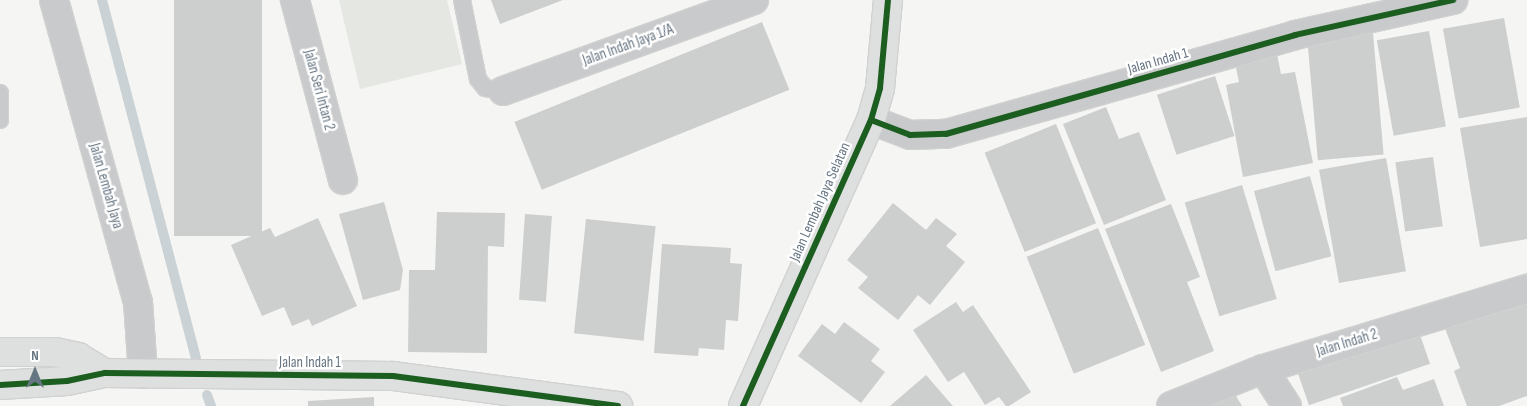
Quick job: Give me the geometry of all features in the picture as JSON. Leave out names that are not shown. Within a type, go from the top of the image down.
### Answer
[{"type":"street","name":"Jalan Lembah Jaya","points":[[54,0],[138,302],[144,374]]},
{"type":"street","name":"Jalan Seri Intan 2","points":[[295,0],[343,180]]},
{"type":"street","name":"Jalan Indah Jaya 1/A","points":[[502,91],[754,0]]},
{"type":"street","name":"Jalan Lembah Jaya Selatan","points":[[743,406],[871,120],[880,88],[888,0]]},
{"type":"street","name":"Jalan Indah 1","points":[[871,120],[910,135],[946,134],[1295,34],[1453,0]]},
{"type":"street","name":"Jalan Indah 2","points":[[1171,406],[1263,369],[1527,289]]},
{"type":"street","name":"Jalan Indah 1","points":[[0,352],[55,352],[78,357],[105,373]]},
{"type":"street","points":[[1263,369],[1288,406]]},
{"type":"street","name":"Jalan Indah 1","points":[[0,385],[67,381],[105,373],[393,376],[618,406]]},
{"type":"lane","points":[[462,0],[478,79],[486,88],[502,91]]},
{"type":"lane","points":[[0,93],[0,120]]},
{"type":"shaded area","points":[[339,0],[447,0],[462,64],[360,89]]},
{"type":"building","points":[[174,0],[262,0],[262,236],[174,236]]},
{"type":"building","points":[[491,0],[563,0],[500,24]]},
{"type":"building","points":[[1504,18],[1520,108],[1459,118],[1443,29]]},
{"type":"building","points":[[762,22],[789,90],[542,190],[514,122]]},
{"type":"building","points":[[1429,31],[1446,127],[1394,136],[1377,40]]},
{"type":"building","points":[[1373,33],[1384,155],[1318,160],[1307,39]]},
{"type":"building","points":[[1277,54],[1281,74],[1295,72],[1313,163],[1243,177],[1226,85],[1239,82],[1235,63]]},
{"type":"building","points":[[1215,76],[1234,136],[1176,155],[1157,95]]},
{"type":"building","points":[[1106,107],[1119,139],[1139,132],[1166,200],[1104,225],[1063,124]]},
{"type":"building","points":[[1527,117],[1527,239],[1480,247],[1460,128]]},
{"type":"building","points":[[1056,124],[1096,223],[1025,252],[985,153]]},
{"type":"building","points":[[1433,157],[1443,226],[1405,232],[1395,162]]},
{"type":"building","points":[[1386,158],[1406,271],[1339,283],[1319,170]]},
{"type":"building","points":[[1310,176],[1331,256],[1275,271],[1254,191]]},
{"type":"building","points":[[1242,185],[1277,299],[1219,316],[1185,203]]},
{"type":"building","points":[[384,202],[403,270],[400,290],[363,300],[339,214]]},
{"type":"building","points":[[893,203],[926,230],[936,218],[957,234],[946,246],[965,262],[930,305],[918,295],[898,320],[858,288],[868,277],[847,260]]},
{"type":"building","points":[[1171,204],[1200,277],[1187,282],[1214,351],[1161,372],[1105,229]]},
{"type":"building","points":[[437,212],[505,213],[504,247],[488,246],[487,353],[408,352],[409,270],[435,270]]},
{"type":"building","points":[[525,214],[552,216],[546,302],[519,300]]},
{"type":"building","points":[[318,218],[357,306],[312,326],[309,319],[292,326],[284,307],[262,316],[231,245],[270,228],[275,237]]},
{"type":"building","points":[[586,219],[656,226],[644,341],[574,333]]},
{"type":"building","points":[[1098,228],[1145,345],[1074,374],[1027,257]]},
{"type":"building","points":[[662,244],[731,248],[730,263],[742,264],[738,321],[726,320],[724,350],[699,348],[698,356],[654,353]]},
{"type":"building","points":[[1527,292],[1527,396],[1499,406],[1467,406],[1454,371],[1460,368],[1443,323]]},
{"type":"building","points":[[956,302],[963,312],[973,305],[1031,392],[1009,406],[1006,406],[999,397],[985,405],[964,372],[948,382],[913,330]]},
{"type":"building","points":[[844,322],[880,349],[871,361],[885,372],[861,403],[798,356],[822,324],[835,334]]},
{"type":"building","points":[[1416,323],[1430,364],[1309,405],[1295,365]]},
{"type":"building","points":[[926,375],[953,406],[890,406]]},
{"type":"building","points":[[1397,377],[1403,390],[1434,379],[1444,406],[1343,406],[1340,398]]},
{"type":"building","points":[[1229,384],[1242,406],[1192,406]]},
{"type":"building","points":[[374,397],[374,406],[308,406],[308,401]]},
{"type":"waterway","points":[[102,0],[196,358]]},
{"type":"waterway","points":[[207,395],[211,406]]},
{"type":"cycle path","points":[[743,406],[871,120],[880,88],[888,0]]},
{"type":"cycle path","points":[[871,120],[910,135],[946,134],[1295,35],[1453,0]]},
{"type":"cycle path","points":[[0,385],[67,381],[105,373],[393,376],[618,406]]}]
